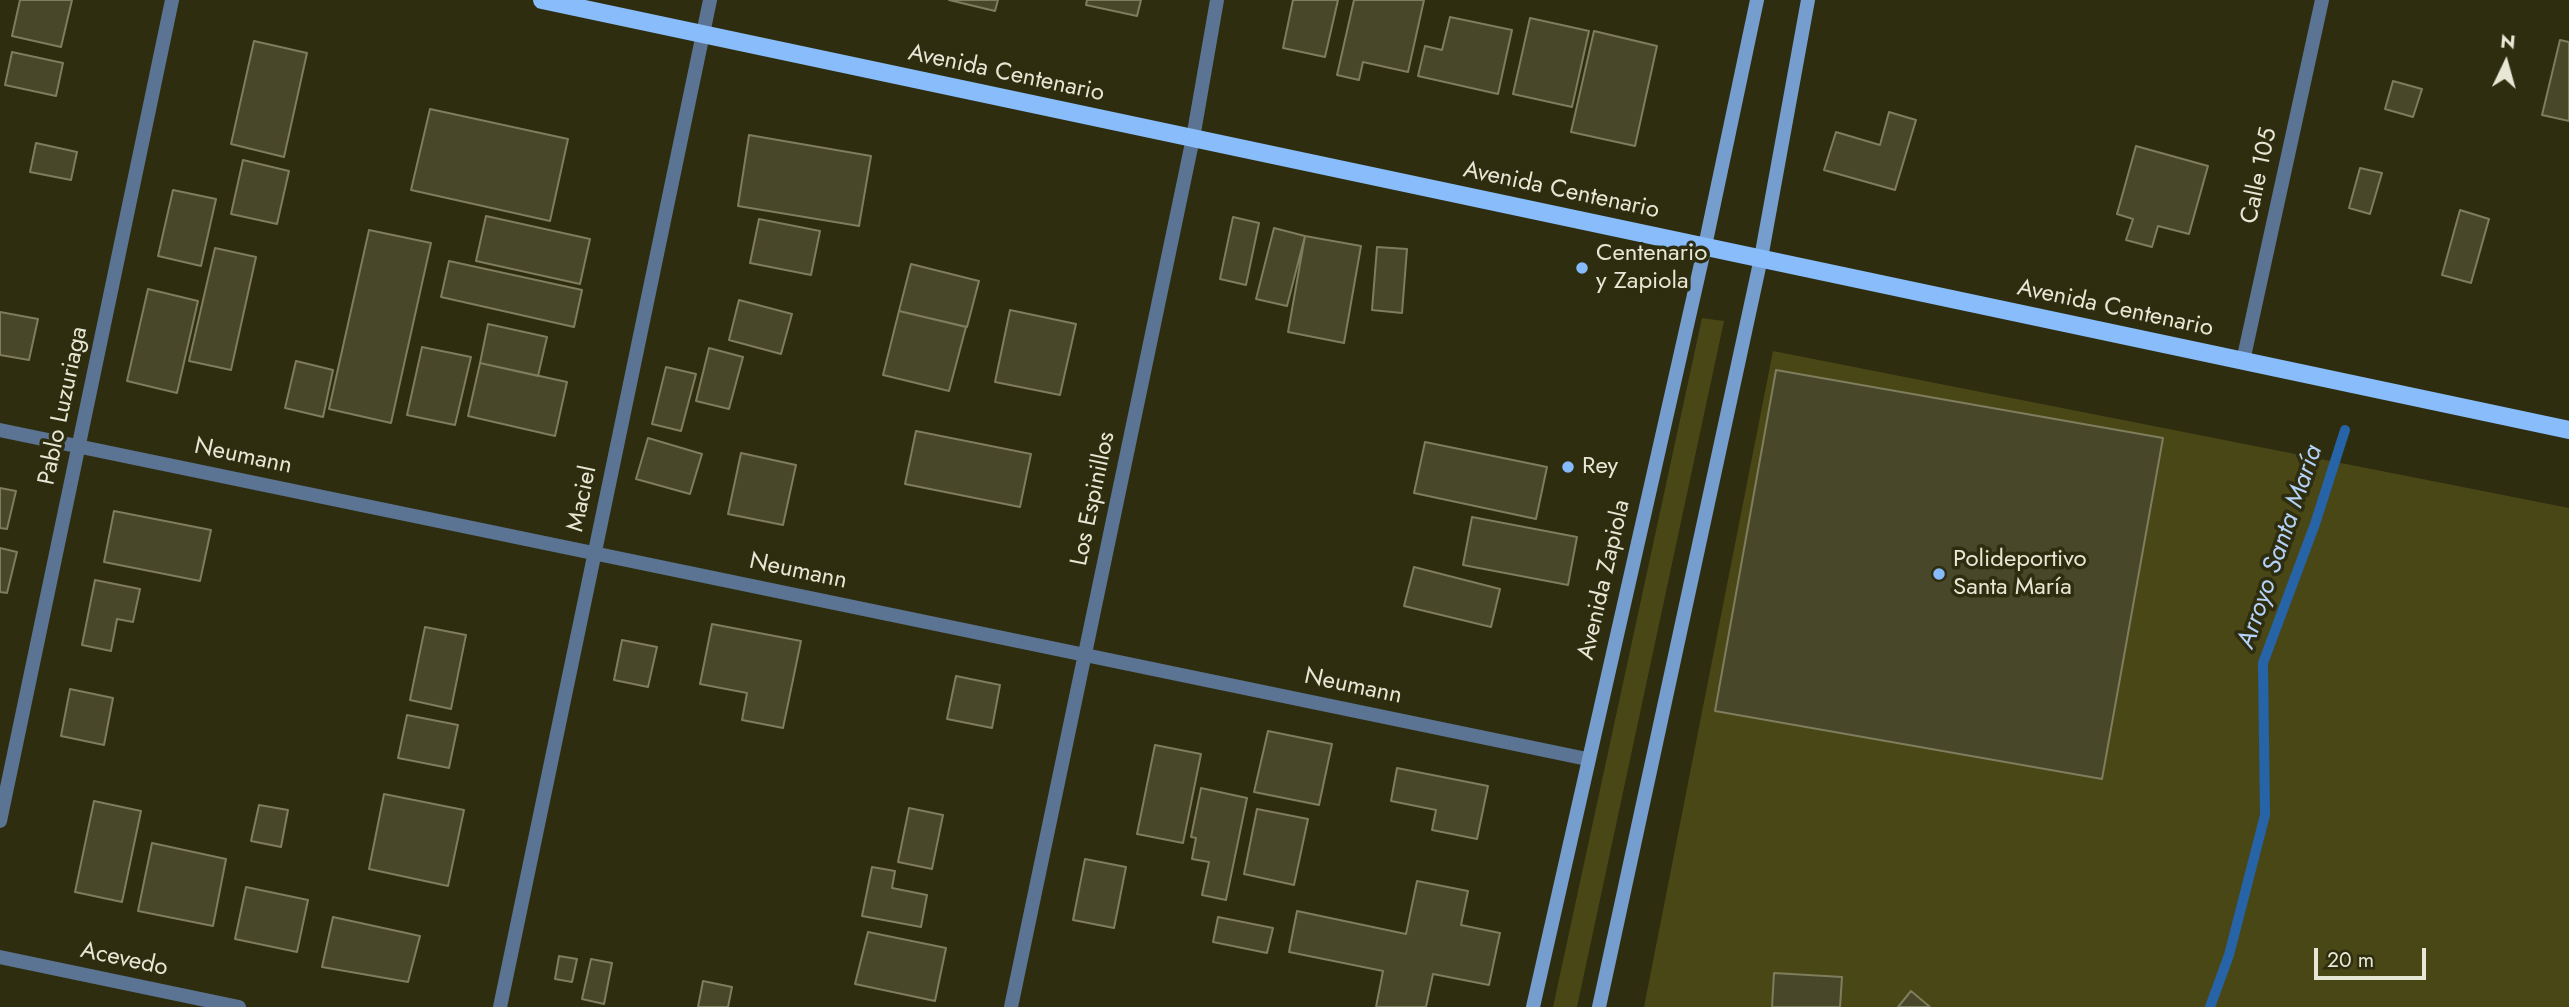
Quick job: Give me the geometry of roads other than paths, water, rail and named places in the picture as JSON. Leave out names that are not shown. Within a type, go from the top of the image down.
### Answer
[{"type":"main road","name":"Avenida Centenario","points":[[542,0],[2569,430]]},
{"type":"main road","name":"Avenida Zapiola","points":[[1533,1007],[1705,246],[1757,0]]},
{"type":"main road","points":[[1599,1007],[1761,258],[1808,0]]},
{"type":"street","name":"Pablo Luzuriaga","points":[[0,821],[172,0]]},
{"type":"street","name":"Maciel","points":[[500,1007],[710,0]]},
{"type":"street","name":"Los Espinillos","points":[[1011,1007],[1192,138],[1217,0]]},
{"type":"street","name":"Calle 105","points":[[2243,361],[2322,0]]},
{"type":"street","name":"Neumann","points":[[0,430],[1587,759]]},
{"type":"street","name":"Acevedo","points":[[0,957],[239,1007]]},
{"type":"waterway","name":"Arroyo Santa María","points":[[2210,1007],[2229,955],[2265,815],[2263,663],[2315,524],[2345,430]]},
{"type":"place","name":"Centenario y Zapiola","points":[[1582,268]]},
{"type":"place","name":"Rey","points":[[1568,467]]},
{"type":"place","name":"Polideportivo Santa María","points":[[1939,574]]}]
